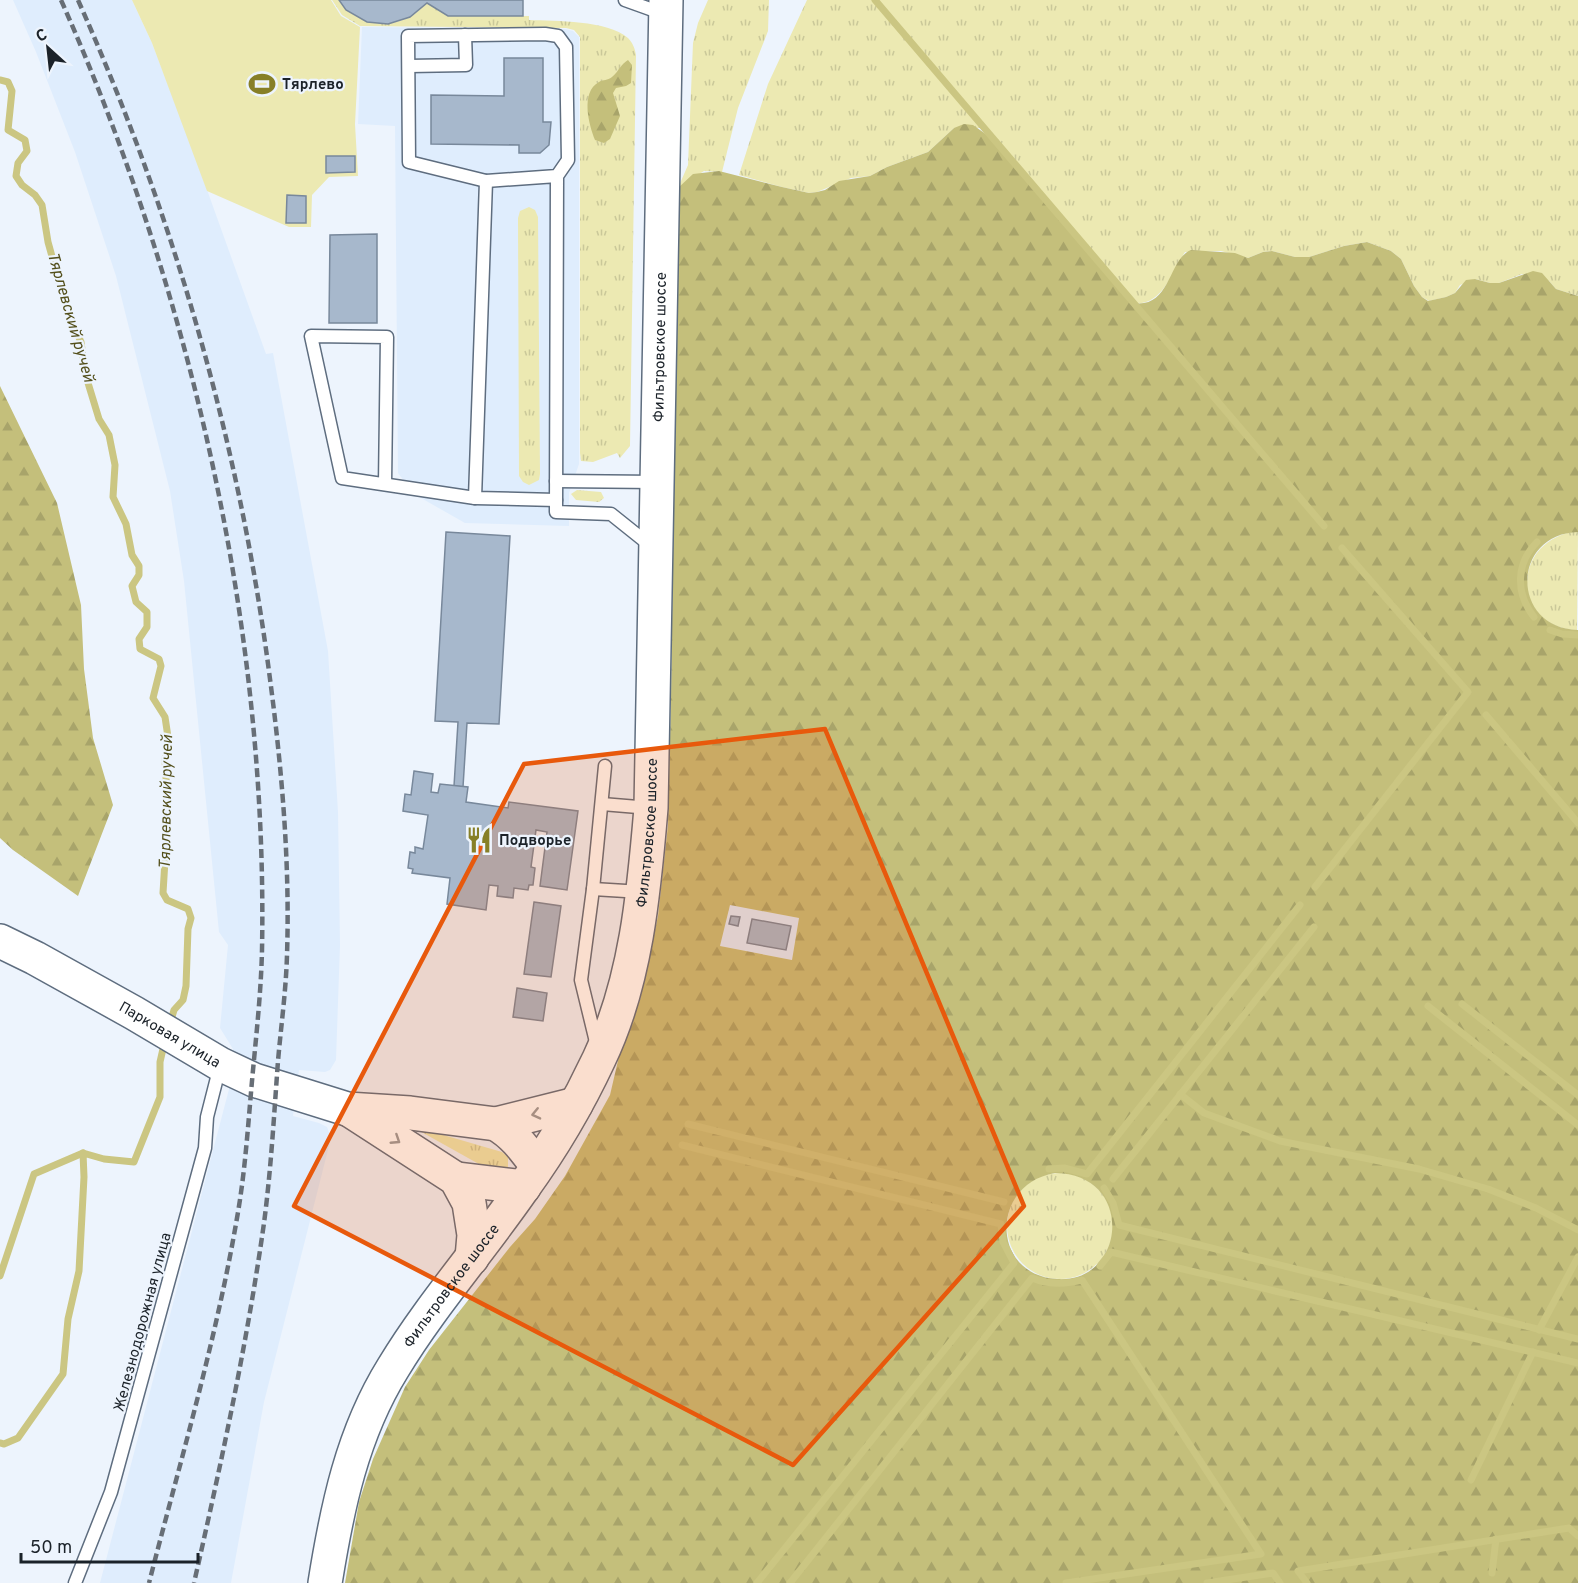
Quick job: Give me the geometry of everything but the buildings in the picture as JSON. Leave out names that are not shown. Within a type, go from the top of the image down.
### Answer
[{"type":"main road","name":"Фильтровское шоссе","points":[[325,1583],[348,1466],[392,1369],[531,1177],[576,1104],[600,1058],[626,981],[644,892],[651,808],[665,7]]},
{"type":"main road","name":"Парковая улица","points":[[0,941],[35,958],[254,1080],[347,1109],[410,1113],[496,1124]]},
{"type":"main road","points":[[496,1124],[576,1104]]},
{"type":"main road","name":"Парковая улица","points":[[347,1109],[456,1179]]},
{"type":"main road","points":[[471,1258],[474,1235],[469,1203],[456,1179],[531,1177],[519,1143],[496,1124]]},
{"type":"lane","points":[[625,0],[665,7]]},
{"type":"lane","points":[[557,177],[486,181],[409,162],[408,36],[545,34],[558,36],[566,47],[568,160],[557,177],[556,512],[611,514],[657,551]]},
{"type":"lane","points":[[409,66],[466,64],[465,35]]},
{"type":"lane","points":[[476,498],[486,181]]},
{"type":"lane","points":[[385,484],[387,337],[311,336],[342,478],[476,498],[556,500]]},
{"type":"lane","points":[[556,481],[658,482]]},
{"type":"lane","points":[[600,1058],[581,980],[605,766]]},
{"type":"lane","points":[[602,804],[651,808]]},
{"type":"lane","points":[[593,889],[644,892]]},
{"type":"lane","name":"Железнодорожная улица","points":[[75,1583],[111,1492],[205,1148],[211,1058]]},
{"type":"highlighted area","points":[[825,729],[1024,1206],[793,1465],[294,1206],[524,764]]},
{"type":"shaded area","points":[[13,0],[132,0],[152,43],[192,148],[266,354],[273,353],[328,651],[338,812],[340,945],[336,1060],[330,1070],[325,1072],[299,1070],[293,1116],[327,1127],[331,1138],[264,1402],[231,1583],[100,1583],[234,1070],[233,1049],[220,1028],[228,945],[219,932],[184,581],[170,491],[116,276],[75,152]]},
{"type":"shaded area","points":[[362,27],[565,29],[573,31],[579,37],[579,464],[569,493],[569,526],[465,523],[414,494],[398,473],[395,126],[358,124]]},
{"type":"shaded area","points":[[730,904],[799,918],[792,960],[720,946]]},
{"type":"green space","name":"Тярлево","points":[[132,0],[331,0],[341,16],[360,27],[355,124],[358,176],[329,177],[312,195],[311,227],[289,227],[207,191],[152,43]]},
{"type":"green space","points":[[332,0],[339,0],[353,14],[370,22],[389,23],[408,18],[427,3],[448,16],[529,16],[529,20],[567,21],[595,25],[619,32],[631,42],[636,55],[630,446],[620,458],[617,453],[593,462],[581,461],[580,453],[580,37],[574,30],[566,28],[360,26],[342,15]]},
{"type":"green space","points":[[708,0],[769,0],[768,31],[738,108],[722,172],[704,171],[678,188],[688,165],[693,43],[698,23]]},
{"type":"green space","points":[[807,0],[1578,0],[1578,296],[1556,289],[1549,281],[1522,274],[1499,283],[1475,279],[1460,285],[1455,293],[1429,301],[1422,297],[1414,286],[1401,259],[1391,251],[1367,242],[1344,246],[1309,257],[1295,257],[1272,251],[1248,258],[1221,251],[1185,252],[1159,294],[1152,300],[1133,303],[980,128],[954,128],[928,152],[887,167],[870,176],[851,178],[817,192],[809,193],[739,175],[768,84]]},
{"type":"green space","points":[[628,60],[632,65],[631,83],[616,88],[613,93],[620,116],[610,139],[604,143],[595,140],[588,109],[590,93],[593,87],[612,77]]},
{"type":"green space","points":[[964,124],[973,125],[987,135],[1133,303],[1145,303],[1155,299],[1168,282],[1183,255],[1191,250],[1235,253],[1248,258],[1272,251],[1295,257],[1309,257],[1344,246],[1367,242],[1391,251],[1401,259],[1414,286],[1428,301],[1455,293],[1466,280],[1475,279],[1499,283],[1533,271],[1542,273],[1556,289],[1578,296],[1578,532],[1556,537],[1540,548],[1531,563],[1527,581],[1530,599],[1540,614],[1556,625],[1578,630],[1578,1583],[345,1583],[359,1502],[373,1459],[405,1387],[429,1350],[510,1247],[535,1219],[565,1176],[610,1095],[620,1052],[640,1000],[658,916],[668,825],[678,188],[693,174],[719,171],[809,193],[817,192],[839,181],[870,176],[887,167],[928,152],[954,128]],"holes":[[[730,905],[799,918],[792,960],[720,946]],[[1055,1173],[1081,1178],[1099,1191],[1109,1208],[1112,1228],[1108,1248],[1097,1265],[1080,1276],[1057,1279],[1035,1274],[1019,1262],[1010,1247],[1006,1229],[1009,1210],[1018,1194],[1034,1181]]]},
{"type":"green space","points":[[529,207],[535,210],[538,217],[540,474],[539,480],[529,485],[519,476],[518,218],[520,211]]},
{"type":"green space","points":[[0,386],[57,503],[81,605],[84,669],[93,738],[113,805],[78,896],[13,850],[0,838]]},
{"type":"green space","points":[[577,490],[601,492],[604,498],[599,502],[576,500],[571,494]]},
{"type":"green space","points":[[1571,532],[1578,532],[1577,630],[1556,626],[1541,616],[1531,602],[1527,586],[1529,569],[1537,553],[1551,540]]},
{"type":"green space","points":[[409,1125],[502,1152],[508,1157],[508,1168],[505,1171],[486,1168]]},
{"type":"green space","points":[[1060,1173],[1080,1177],[1098,1188],[1109,1206],[1113,1226],[1109,1246],[1098,1264],[1080,1275],[1060,1279],[1040,1275],[1022,1264],[1011,1246],[1007,1226],[1011,1206],[1022,1188],[1040,1177]]},
{"type":"waterway","points":[[875,0],[1324,526]]},
{"type":"waterway","name":"Тярлевский ручей","points":[[0,80],[8,82],[12,91],[8,130],[25,140],[27,151],[18,163],[16,176],[42,205],[48,242],[68,314],[81,342],[85,373],[99,419],[109,435],[115,465],[113,497],[126,524],[132,555],[139,566],[139,575],[132,586],[136,602],[147,612],[147,627],[139,639],[140,649],[159,659],[161,666],[153,698],[165,717],[168,737],[165,760],[168,811],[163,893],[167,900],[188,909],[191,918],[188,929],[186,986],[183,1000],[174,1010],[170,1024]]},
{"type":"waterway","points":[[1534,617],[1524,598],[1520,578],[1525,559],[1537,542]]},
{"type":"waterway","points":[[1315,887],[1468,692],[1342,548]]},
{"type":"waterway","points":[[1550,630],[1562,634],[1578,635]]},
{"type":"waterway","points":[[1486,715],[1578,823]]},
{"type":"waterway","points":[[1049,1169],[1064,1168],[1087,1174],[1300,905]]},
{"type":"waterway","points":[[1113,1179],[1314,927]]},
{"type":"waterway","points":[[1462,1004],[1578,1095]]},
{"type":"waterway","points":[[1428,1006],[1578,1125]]},
{"type":"waterway","name":"Тярлевский ручей","points":[[0,1443],[4,1444],[18,1438],[63,1374],[68,1319],[79,1271],[84,1177],[83,1153],[104,1159],[134,1162],[160,1097],[160,1062],[165,1040]]},
{"type":"waterway","points":[[1180,1094],[1204,1113],[1280,1141],[1419,1169],[1488,1189],[1536,1208],[1578,1230]]},
{"type":"waterway","points":[[688,1124],[1004,1202]]},
{"type":"waterway","points":[[682,1145],[1001,1224],[1003,1242],[1014,1263],[757,1583]]},
{"type":"waterway","points":[[0,1276],[34,1174],[83,1153]]},
{"type":"waterway","points":[[1104,1188],[1113,1203],[1119,1225],[1578,1339]]},
{"type":"waterway","points":[[1100,1266],[1111,1252],[1578,1363]]},
{"type":"waterway","points":[[1539,1330],[1578,1257]]},
{"type":"waterway","points":[[790,1583],[1032,1278],[1057,1284],[1082,1280],[1261,1554],[1066,1583]]},
{"type":"waterway","points":[[1471,1480],[1533,1352]]},
{"type":"waterway","points":[[1307,1583],[1298,1571],[1569,1528],[1578,1536]]},
{"type":"waterway","points":[[1492,1573],[1496,1539]]},
{"type":"waterway","points":[[1207,1583],[1273,1573],[1280,1583]]},
{"type":"railway","points":[[61,0],[107,112],[148,227],[183,345],[213,464],[235,586],[251,707],[260,829],[261,983],[240,1201],[219,1310],[149,1583]]},
{"type":"railway","points":[[78,0],[113,82],[173,248],[199,333],[221,418],[241,505],[257,592],[270,679],[284,817],[288,921],[285,995],[266,1203],[242,1359],[194,1583]]},
{"type":"place","name":"Тярлево","points":[[262,84]]},
{"type":"place","name":"Подворье","points":[[479,840]]}]
